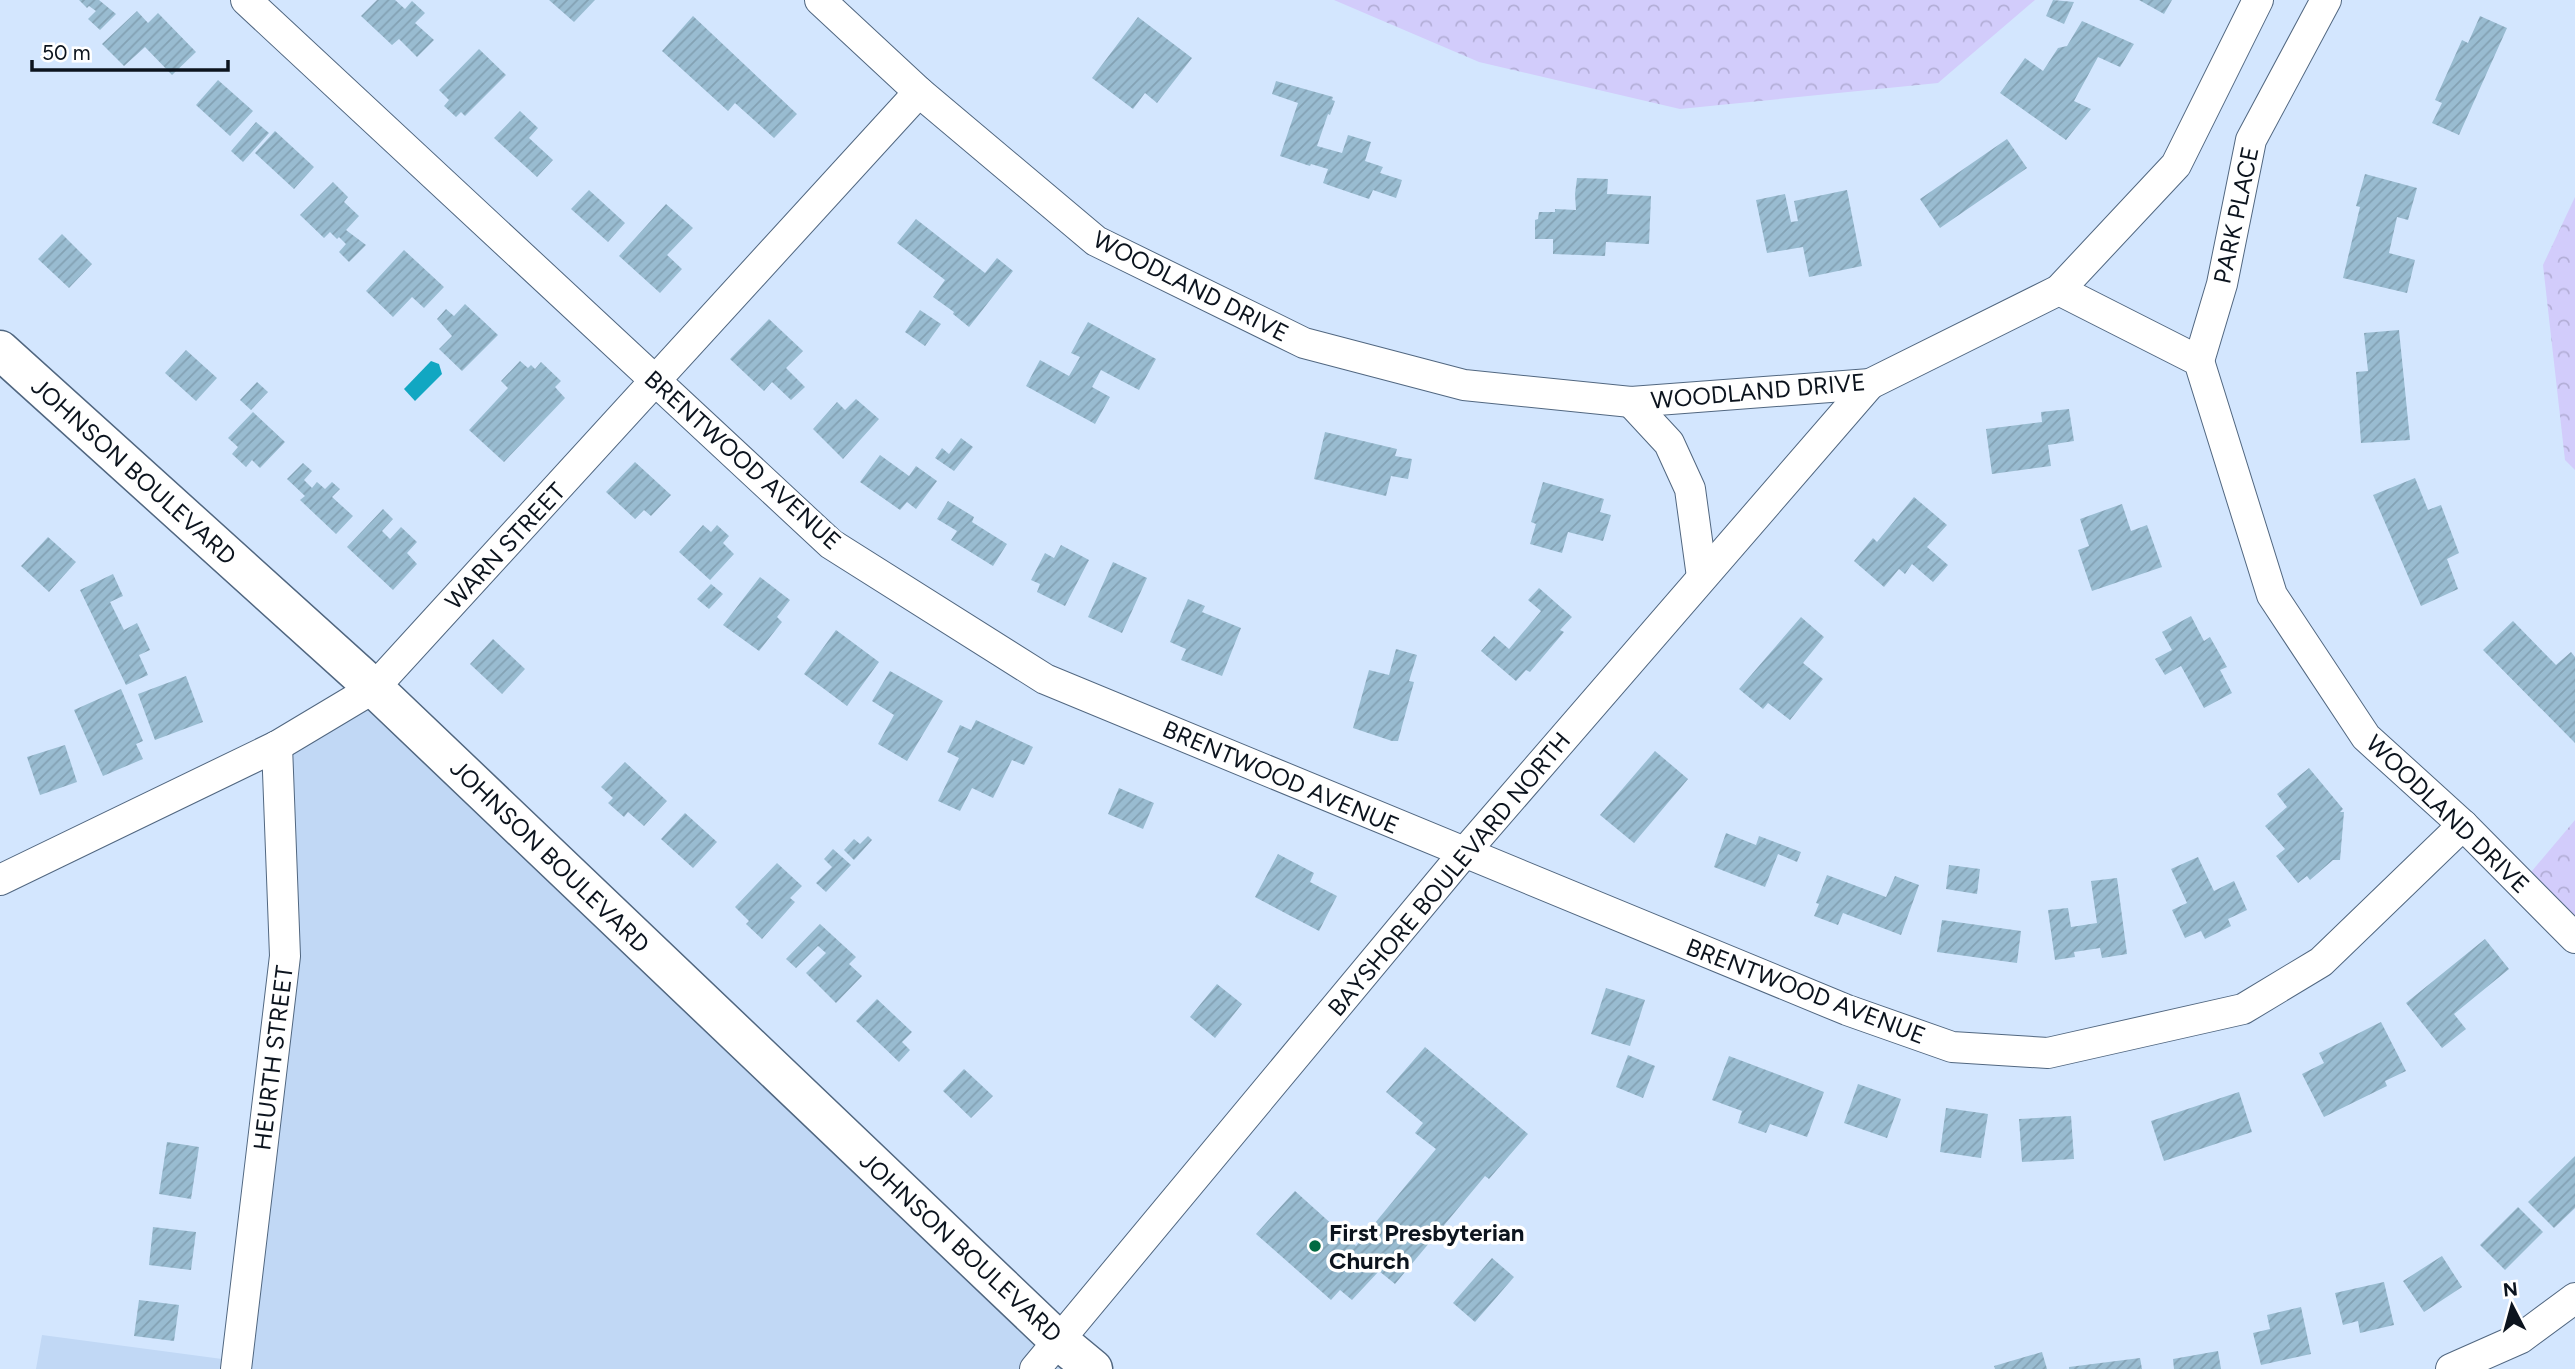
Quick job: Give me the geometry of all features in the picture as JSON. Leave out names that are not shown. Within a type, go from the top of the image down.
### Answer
[{"type":"main road","name":"JOHNSON BOULEVARD","points":[[0,350],[374,688],[1046,1355],[1093,1369]]},
{"type":"street","name":"BRENTWOOD AVENUE","points":[[246,0],[831,544],[1045,679],[1847,1010],[1952,1047],[2048,1053],[2243,1009],[2321,962],[2463,825]]},
{"type":"street","name":"WOODLAND DRIVE","points":[[820,0],[919,92],[1096,241],[1304,343],[1464,385],[1631,402],[1870,384],[2059,290]]},
{"type":"street","points":[[2199,361],[2059,290],[2176,165],[2258,0]]},
{"type":"street","name":"PARK PLACE","points":[[2199,361],[2222,284],[2251,140],[2326,0]]},
{"type":"street","name":"WARN STREET","points":[[0,880],[277,746],[374,688],[919,92]]},
{"type":"street","name":"WOODLAND DRIVE","points":[[2199,361],[2272,595],[2366,737],[2463,825],[2575,938]]},
{"type":"street","name":"BAYSHORE BOULEVARD NORTH","points":[[1046,1355],[1464,853],[1870,384]]},
{"type":"street","points":[[1631,402],[1669,443],[1690,489],[1702,577]]},
{"type":"street","name":"HEURTH STREET","points":[[236,1369],[285,956],[277,746]]},
{"type":"street","points":[[2451,1369],[2521,1338],[2575,1298]]},
{"type":"shaded area","points":[[374,688],[1093,1369],[36,1369],[42,1335],[237,1361],[285,956],[277,746]]},
{"type":"green space","points":[[1334,0],[2035,0],[1938,83],[1680,109],[1479,62]]},
{"type":"green space","points":[[2575,197],[2575,470],[2565,460],[2543,265]]},
{"type":"green space","points":[[2575,820],[2575,938],[2521,884]]},
{"type":"water","points":[[431,361],[439,364],[442,374],[415,401],[404,389]]},
{"type":"building","points":[[79,0],[99,0],[116,14],[100,30],[88,19],[96,11],[89,6],[87,8]]},
{"type":"building","points":[[377,0],[395,0],[405,9],[412,1],[425,13],[415,23],[434,40],[417,57],[399,39],[392,45],[361,16]]},
{"type":"building","points":[[549,0],[595,0],[574,22]]},
{"type":"building","points":[[2053,0],[2074,2],[2064,24],[2046,16]]},
{"type":"building","points":[[2139,0],[2172,0],[2164,14]]},
{"type":"building","points":[[137,11],[148,23],[158,13],[196,52],[172,75],[145,47],[124,66],[102,44]]},
{"type":"building","points":[[693,16],[797,114],[774,138],[735,103],[728,111],[662,51]]},
{"type":"building","points":[[2480,16],[2507,28],[2459,135],[2432,123],[2442,103],[2435,100],[2462,40],[2468,43]]},
{"type":"building","points":[[1138,17],[1192,58],[1157,103],[1145,93],[1133,109],[1092,78]]},
{"type":"building","points":[[2082,21],[2134,44],[2120,67],[2098,57],[2074,101],[2091,109],[2066,140],[2000,93],[2025,58],[2043,71],[2058,48],[2067,46]]},
{"type":"building","points":[[479,49],[506,75],[465,116],[461,112],[456,117],[444,106],[449,100],[439,90]]},
{"type":"building","points":[[218,80],[253,111],[230,136],[196,105]]},
{"type":"building","points":[[1276,81],[1333,97],[1332,100],[1335,101],[1317,146],[1342,153],[1348,135],[1371,142],[1365,161],[1383,167],[1380,173],[1402,180],[1396,198],[1373,190],[1369,199],[1331,186],[1323,183],[1328,169],[1280,156],[1298,103],[1272,94]]},
{"type":"building","points":[[520,111],[538,128],[529,138],[553,160],[537,177],[494,138]]},
{"type":"building","points":[[256,122],[269,133],[243,162],[231,151]]},
{"type":"building","points":[[275,131],[314,167],[294,189],[255,153]]},
{"type":"building","points":[[2007,139],[2027,168],[1940,228],[1920,199]]},
{"type":"building","points":[[2365,174],[2417,188],[2408,220],[2397,217],[2389,253],[2415,260],[2407,293],[2343,278],[2360,207],[2356,206]]},
{"type":"building","points":[[1577,178],[1608,179],[1607,194],[1651,196],[1649,244],[1606,242],[1605,256],[1553,254],[1553,239],[1535,239],[1535,220],[1538,219],[1539,212],[1555,212],[1555,209],[1576,210]]},
{"type":"building","points":[[333,182],[348,197],[344,202],[359,216],[346,230],[366,245],[349,262],[339,252],[346,244],[339,237],[337,239],[330,232],[324,238],[300,215]]},
{"type":"building","points":[[589,190],[625,223],[608,242],[571,209]]},
{"type":"building","points":[[1847,190],[1862,266],[1809,277],[1803,247],[1767,253],[1756,200],[1785,194],[1791,222],[1798,221],[1794,201]]},
{"type":"building","points":[[666,204],[693,228],[667,255],[682,269],[660,293],[619,256]]},
{"type":"building","points":[[916,219],[985,273],[997,258],[1013,271],[969,327],[933,297],[945,280],[897,243]]},
{"type":"building","points":[[62,234],[92,264],[69,288],[38,259]]},
{"type":"building","points":[[404,250],[444,287],[424,308],[412,297],[393,317],[366,291]]},
{"type":"building","points":[[465,304],[498,335],[462,371],[439,349],[452,336],[437,319],[446,309],[454,316]]},
{"type":"building","points":[[920,310],[941,324],[925,346],[905,332]]},
{"type":"building","points":[[769,319],[803,351],[786,368],[805,387],[791,400],[772,382],[764,391],[730,359]]},
{"type":"building","points":[[1088,322],[1156,359],[1139,390],[1101,370],[1092,387],[1110,397],[1095,424],[1026,386],[1040,360],[1069,376],[1080,357],[1071,353]]},
{"type":"building","points":[[2399,330],[2410,440],[2361,443],[2356,372],[2368,371],[2364,333]]},
{"type":"building","points":[[186,350],[217,378],[196,401],[165,373]]},
{"type":"building","points":[[520,361],[528,368],[531,365],[535,369],[541,362],[561,381],[555,387],[565,398],[504,462],[469,430],[508,388],[501,381]]},
{"type":"building","points":[[257,382],[268,392],[251,410],[240,400]]},
{"type":"building","points":[[856,399],[879,419],[843,459],[813,429],[837,402],[845,410]]},
{"type":"building","points":[[2069,409],[2074,441],[2048,445],[2051,466],[1992,474],[1986,429],[2042,422],[2041,412]]},
{"type":"building","points":[[253,412],[285,442],[260,468],[252,460],[246,467],[232,454],[238,447],[228,438]]},
{"type":"building","points":[[1325,432],[1397,449],[1395,456],[1412,459],[1408,479],[1391,476],[1386,496],[1314,479]]},
{"type":"building","points":[[961,438],[973,447],[954,471],[935,458],[942,448],[949,454]]},
{"type":"building","points":[[880,455],[909,476],[916,466],[937,481],[916,509],[907,502],[900,510],[860,482]]},
{"type":"building","points":[[635,462],[671,495],[651,516],[644,510],[635,519],[606,492]]},
{"type":"building","points":[[303,463],[312,471],[304,480],[312,488],[317,482],[325,489],[332,482],[340,489],[332,497],[353,516],[336,534],[300,500],[305,496],[287,479]]},
{"type":"building","points":[[2415,478],[2428,510],[2441,505],[2459,553],[2447,559],[2458,589],[2421,606],[2373,495]]},
{"type":"building","points":[[1543,482],[1604,499],[1600,512],[1611,515],[1603,541],[1568,532],[1562,553],[1530,544],[1536,524],[1531,522]]},
{"type":"building","points":[[1914,497],[1947,525],[1927,547],[1948,565],[1933,582],[1912,564],[1905,574],[1899,569],[1884,587],[1854,561],[1873,538],[1877,542]]},
{"type":"building","points":[[948,501],[974,517],[972,522],[1007,544],[993,566],[951,540],[957,531],[937,519]]},
{"type":"building","points":[[2122,504],[2131,531],[2147,525],[2162,567],[2092,591],[2078,550],[2089,546],[2080,519]]},
{"type":"building","points":[[383,509],[393,519],[382,531],[390,539],[401,527],[417,542],[407,553],[417,564],[393,590],[347,547]]},
{"type":"building","points":[[703,525],[711,532],[717,525],[729,536],[723,543],[734,554],[710,580],[679,552]]},
{"type":"building","points":[[48,537],[76,562],[49,592],[21,566]]},
{"type":"building","points":[[1061,545],[1089,560],[1065,606],[1037,592],[1040,584],[1031,580],[1045,553],[1054,558]]},
{"type":"building","points":[[1113,562],[1147,578],[1122,633],[1088,617]]},
{"type":"building","points":[[113,574],[123,596],[110,602],[124,630],[137,623],[150,650],[139,655],[148,675],[126,685],[80,590]]},
{"type":"building","points":[[760,577],[790,600],[777,617],[782,622],[759,651],[723,625]]},
{"type":"building","points":[[711,584],[723,594],[709,609],[697,599]]},
{"type":"building","points":[[1539,588],[1572,617],[1560,630],[1564,632],[1530,672],[1526,670],[1516,681],[1481,651],[1494,636],[1509,649],[1541,611],[1528,600]]},
{"type":"building","points":[[1188,599],[1205,606],[1202,612],[1241,628],[1222,676],[1181,660],[1186,649],[1170,642]]},
{"type":"building","points":[[2191,616],[2204,641],[2210,637],[2227,667],[2220,670],[2232,693],[2204,708],[2181,666],[2165,675],[2155,659],[2172,650],[2162,632]]},
{"type":"building","points":[[1801,617],[1824,637],[1803,663],[1823,679],[1790,720],[1768,703],[1763,709],[1739,689]]},
{"type":"building","points":[[2513,621],[2556,665],[2571,652],[2575,657],[2575,743],[2483,650]]},
{"type":"building","points":[[836,630],[879,662],[847,706],[804,674]]},
{"type":"building","points":[[493,639],[525,669],[502,694],[470,664]]},
{"type":"building","points":[[1396,649],[1417,655],[1409,681],[1414,682],[1398,741],[1392,741],[1353,728],[1369,670],[1389,675]]},
{"type":"building","points":[[890,671],[943,701],[907,761],[878,744],[894,715],[872,701]]},
{"type":"building","points":[[186,676],[203,722],[155,740],[138,694]]},
{"type":"building","points":[[121,689],[143,741],[136,744],[143,759],[103,776],[74,710]]},
{"type":"building","points":[[976,720],[1033,747],[1024,765],[1012,760],[993,798],[972,788],[960,811],[938,801],[959,758],[947,752],[960,725],[971,730]]},
{"type":"building","points":[[65,745],[77,782],[40,795],[27,757]]},
{"type":"building","points":[[1655,751],[1688,779],[1634,843],[1600,815]]},
{"type":"building","points":[[625,762],[667,801],[644,826],[628,812],[624,817],[608,803],[613,798],[601,787]]},
{"type":"building","points":[[2309,768],[2343,809],[2340,812],[2344,812],[2340,860],[2333,860],[2310,880],[2307,876],[2298,883],[2276,856],[2285,849],[2265,826],[2287,807],[2277,794]]},
{"type":"building","points":[[1119,788],[1154,803],[1143,829],[1108,814]]},
{"type":"building","points":[[685,813],[717,842],[693,868],[661,839]]},
{"type":"building","points":[[1726,833],[1756,845],[1759,836],[1801,852],[1797,862],[1778,854],[1765,887],[1714,867]]},
{"type":"building","points":[[868,836],[872,840],[854,860],[844,850],[854,839],[860,844]]},
{"type":"building","points":[[833,849],[851,865],[826,892],[816,883],[832,867],[824,859]]},
{"type":"building","points":[[1278,854],[1314,873],[1310,882],[1337,896],[1319,931],[1255,897]]},
{"type":"building","points":[[2198,857],[2214,891],[2234,881],[2247,910],[2228,919],[2231,926],[2205,939],[2201,931],[2185,938],[2172,910],[2187,903],[2171,869]]},
{"type":"building","points":[[777,863],[802,886],[790,898],[795,902],[762,939],[746,924],[749,921],[735,907]]},
{"type":"building","points":[[1949,865],[1980,869],[1977,894],[1946,889]]},
{"type":"building","points":[[1827,875],[1886,897],[1895,876],[1919,885],[1901,935],[1843,913],[1838,925],[1814,916]]},
{"type":"building","points":[[2117,878],[2127,954],[2102,958],[2100,948],[2074,952],[2075,957],[2055,960],[2048,910],[2068,908],[2071,927],[2097,923],[2091,881]]},
{"type":"building","points":[[1942,920],[2021,931],[2017,963],[1937,952]]},
{"type":"building","points":[[820,924],[856,957],[849,964],[862,976],[836,1003],[806,973],[826,953],[818,946],[796,968],[786,959]]},
{"type":"building","points":[[2485,939],[2509,969],[2454,1014],[2466,1029],[2442,1048],[2406,1003]]},
{"type":"building","points":[[1217,984],[1242,1004],[1215,1038],[1190,1017]]},
{"type":"building","points":[[1606,988],[1645,1000],[1630,1046],[1591,1034]]},
{"type":"building","points":[[877,999],[912,1032],[902,1042],[910,1050],[899,1062],[856,1021]]},
{"type":"building","points":[[2381,1022],[2406,1071],[2385,1081],[2387,1086],[2324,1117],[2302,1074],[2324,1063],[2319,1053]]},
{"type":"building","name":"First Presbyterian Church","points":[[1425,1047],[1528,1134],[1489,1179],[1485,1176],[1395,1284],[1379,1271],[1352,1300],[1340,1290],[1331,1300],[1256,1234],[1295,1191],[1356,1246],[1436,1149],[1415,1133],[1423,1123],[1386,1092]]},
{"type":"building","points":[[1628,1055],[1655,1066],[1643,1098],[1616,1087]]},
{"type":"building","points":[[1729,1056],[1824,1092],[1807,1137],[1770,1124],[1766,1133],[1738,1123],[1742,1111],[1712,1100]]},
{"type":"building","points":[[964,1069],[993,1096],[971,1118],[943,1091]]},
{"type":"building","points":[[1858,1084],[1901,1099],[1887,1138],[1844,1123]]},
{"type":"building","points":[[2239,1092],[2252,1132],[2164,1161],[2151,1121]]},
{"type":"building","points":[[1946,1108],[1988,1114],[1981,1158],[1940,1152]]},
{"type":"building","points":[[2071,1116],[2074,1159],[2022,1162],[2019,1119]]},
{"type":"building","points":[[167,1142],[199,1147],[191,1199],[159,1194]]},
{"type":"building","points":[[2575,1156],[2575,1208],[2554,1228],[2528,1202]]},
{"type":"building","points":[[2518,1207],[2543,1232],[2505,1270],[2480,1245]]},
{"type":"building","points":[[153,1227],[196,1232],[191,1270],[149,1265]]},
{"type":"building","points":[[2442,1256],[2462,1287],[2424,1312],[2403,1281]]},
{"type":"building","points":[[1492,1258],[1514,1277],[1475,1322],[1453,1303]]},
{"type":"building","points":[[2384,1282],[2394,1325],[2360,1333],[2358,1321],[2343,1325],[2335,1293]]},
{"type":"building","points":[[139,1300],[179,1305],[174,1341],[134,1336]]},
{"type":"building","points":[[2301,1307],[2311,1354],[2261,1365],[2253,1333],[2270,1329],[2267,1315]]},
{"type":"building","points":[[2218,1351],[2221,1369],[2174,1369],[2173,1359]]},
{"type":"building","points":[[2042,1352],[2047,1369],[1995,1369],[1994,1366]]},
{"type":"building","points":[[2140,1358],[2142,1369],[2069,1369],[2069,1367]]},
{"type":"place","name":"First Presbyterian Church","points":[[1315,1246]]}]
